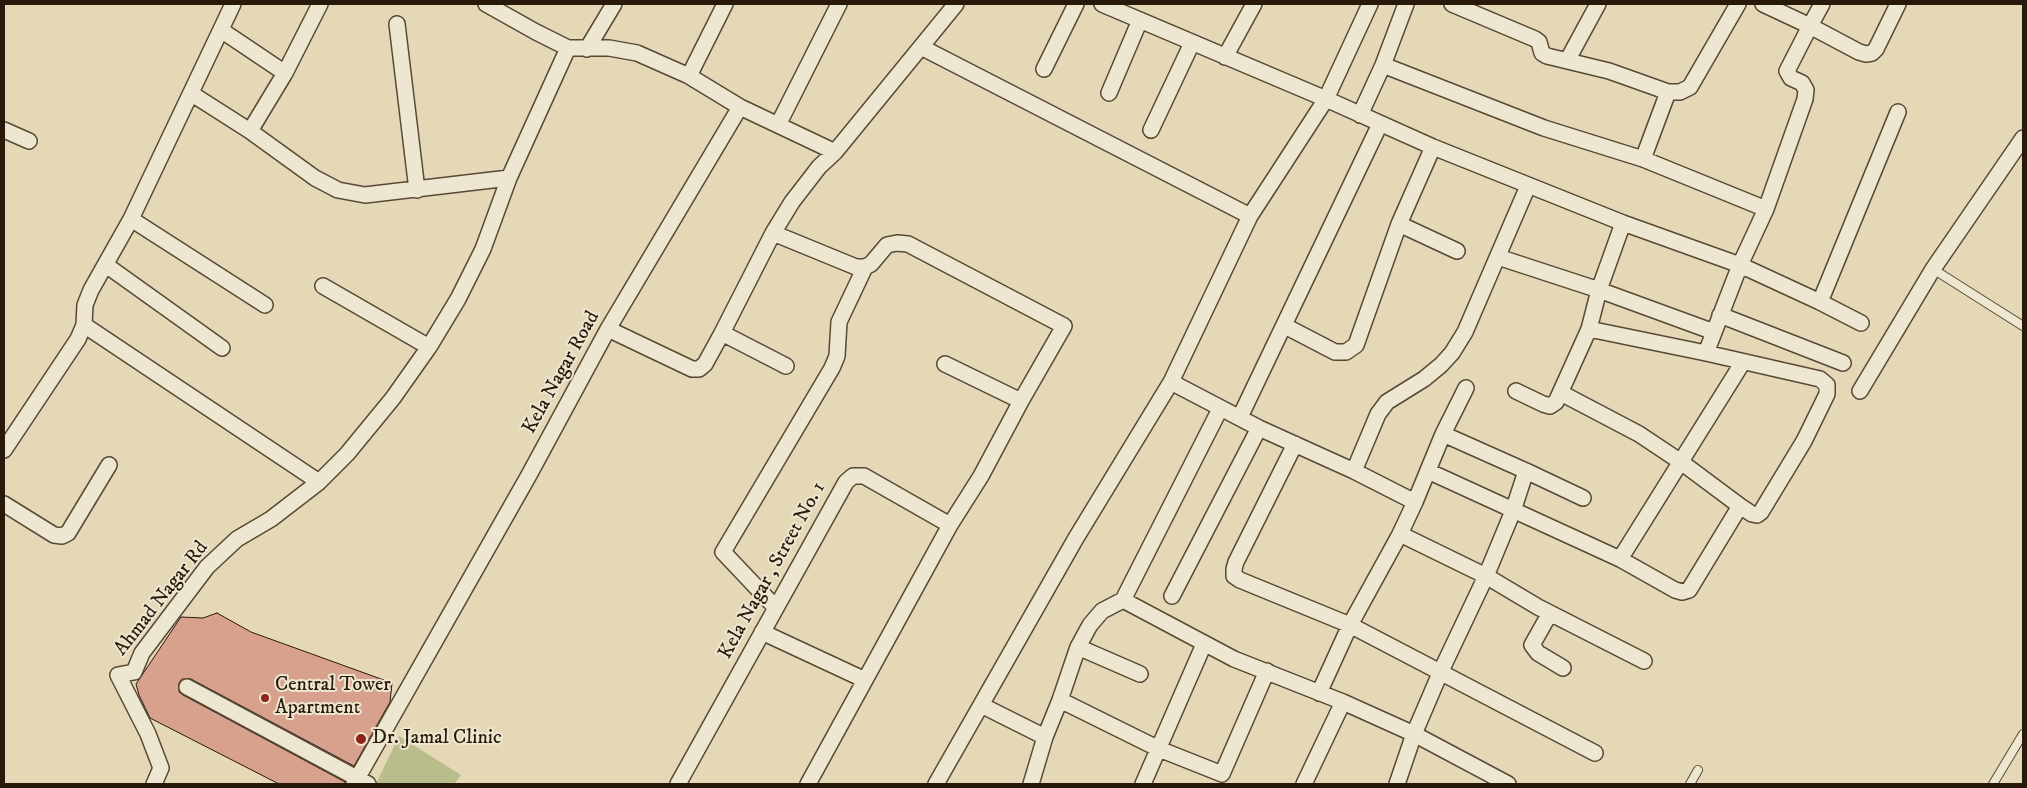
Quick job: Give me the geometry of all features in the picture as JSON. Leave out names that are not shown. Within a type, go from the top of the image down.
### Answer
[{"type":"street","points":[[4,450],[78,339],[84,325],[85,305],[91,290],[131,219],[192,94],[233,4]]},
{"type":"street","points":[[250,131],[285,73],[320,4]]},
{"type":"street","points":[[587,49],[614,4]]},
{"type":"street","points":[[689,76],[725,4]]},
{"type":"street","points":[[778,125],[839,4]]},
{"type":"street","points":[[608,329],[692,369],[699,369],[705,364],[773,232],[792,202],[819,167],[835,152],[956,4]]},
{"type":"street","points":[[1044,69],[1076,4]]},
{"type":"street","points":[[1102,4],[1528,186],[1740,265],[1861,323]]},
{"type":"street","points":[[1225,57],[1254,4]]},
{"type":"street","points":[[936,784],[1076,538],[1171,382],[1250,216],[1326,100],[1370,4]]},
{"type":"street","points":[[1360,115],[1383,65],[1406,4]]},
{"type":"street","points":[[1454,4],[1534,38],[1546,56],[1609,71],[1668,92],[1680,92],[1690,87],[1738,4]]},
{"type":"street","points":[[1567,62],[1598,4]]},
{"type":"street","points":[[1763,4],[1866,54],[1872,53],[1876,48],[1898,4]]},
{"type":"street","points":[[1706,353],[1740,265],[1766,209],[1806,99],[1806,90],[1802,83],[1791,78],[1788,71],[1822,4]]},
{"type":"street","points":[[493,5],[536,32],[568,48],[610,48],[637,53],[689,76],[740,107],[835,152]]},
{"type":"street","points":[[1109,93],[1140,20]]},
{"type":"street","points":[[397,24],[417,190]]},
{"type":"street","points":[[221,30],[285,73]]},
{"type":"street","points":[[1151,130],[1192,43]]},
{"type":"street","points":[[84,325],[320,482],[347,454],[393,398],[429,347],[458,299],[482,249],[509,178],[568,48]]},
{"type":"street","points":[[921,48],[1250,216]]},
{"type":"street","points":[[1383,65],[1544,128],[1643,159],[1766,209]]},
{"type":"street","points":[[1643,159],[1668,92]]},
{"type":"street","points":[[192,94],[250,131],[315,178],[338,190],[365,195],[509,178]]},
{"type":"street","name":"Kela Nagar Road","points":[[360,782],[608,329],[740,107]]},
{"type":"street","points":[[1820,302],[1898,112]]},
{"type":"street","points":[[1240,417],[1380,124]]},
{"type":"street","points":[[4,130],[29,142]]},
{"type":"street","points":[[1860,390],[1933,269],[2023,138]]},
{"type":"street","points":[[1285,326],[1335,352],[1346,352],[1356,345],[1399,224],[1433,147]]},
{"type":"street","points":[[1354,471],[1378,414],[1387,402],[1424,379],[1441,365],[1452,353],[1465,332],[1528,186]]},
{"type":"street","points":[[131,219],[265,305]]},
{"type":"street","points":[[1516,391],[1550,406],[1556,402],[1588,329],[1599,290],[1623,223]]},
{"type":"street","points":[[1399,224],[1457,251]]},
{"type":"street","points":[[773,232],[856,267],[865,267],[871,264],[887,245],[897,243],[908,244],[1064,326],[981,476],[950,525],[808,784]]},
{"type":"street","points":[[1498,257],[1599,290],[1714,332]]},
{"type":"street","points":[[106,265],[222,348]]},
{"type":"street","points":[[776,608],[723,552],[832,368],[837,356],[839,322],[865,267]]},
{"type":"street","points":[[324,286],[429,347]]},
{"type":"street","points":[[1720,315],[1843,363]]},
{"type":"street","points":[[1561,393],[1639,434],[1752,514],[1761,512],[1804,441],[1827,394],[1827,384],[1820,379],[1588,329]]},
{"type":"street","points":[[722,333],[786,366]]},
{"type":"street","points":[[1620,559],[1743,362]]},
{"type":"street","points":[[945,364],[1021,401]]},
{"type":"street","points":[[1171,382],[1220,409],[1354,471],[1415,502]]},
{"type":"street","points":[[1319,693],[1350,625],[1400,534],[1443,434],[1466,388]]},
{"type":"street","points":[[1031,784],[1045,737],[1078,648],[1090,625],[1102,611],[1123,600],[1220,409]]},
{"type":"street","points":[[1172,596],[1259,428]]},
{"type":"street","points":[[1443,434],[1583,498]]},
{"type":"street","points":[[1296,444],[1236,562],[1234,576],[1350,625],[1441,671],[1595,754]]},
{"type":"street","points":[[4,504],[54,535],[62,536],[68,533],[109,465]]},
{"type":"street","points":[[1428,471],[1620,559],[1675,590],[1682,592],[1689,590],[1740,506]]},
{"type":"street","points":[[1397,784],[1414,734],[1441,671],[1486,576],[1513,511],[1526,472]]},
{"type":"street","name":"Kela Nagar , Street No. 1","points":[[678,784],[846,482],[853,476],[864,476],[950,525]]},
{"type":"street","name":"Ahmad Nagar Rd","points":[[154,784],[161,768],[148,734],[118,675],[134,672],[142,653],[207,568],[236,539],[271,519],[320,482]]},
{"type":"street","points":[[1400,534],[1486,576],[1550,613],[1644,661]]},
{"type":"street","points":[[1123,600],[1234,660],[1344,702],[1414,734],[1508,784]]},
{"type":"street","points":[[1550,613],[1532,645],[1538,653],[1563,668]]},
{"type":"street","points":[[762,632],[865,680]]},
{"type":"street","points":[[1143,784],[1204,644]]},
{"type":"street","points":[[1078,648],[1140,674]]},
{"type":"street","points":[[1060,700],[1219,779],[1267,671]]},
{"type":"street","points":[[187,687],[360,782]]},
{"type":"street","points":[[1304,784],[1344,702]]},
{"type":"street","points":[[981,705],[1045,737]]},
{"type":"lane","points":[[1933,269],[2023,326]]},
{"type":"lane","points":[[1993,784],[2023,734]]},
{"type":"lane","points":[[1690,784],[1698,770]]},
{"type":"green space","points":[[399,736],[461,775],[454,784],[376,784]]},
{"type":"building","name":"Central Tower Apartment","points":[[217,613],[251,632],[392,683],[390,702],[354,766],[191,679],[182,679],[179,683],[179,692],[183,695],[345,782],[345,784],[279,784],[150,718],[136,684],[181,617],[203,618]]},
{"type":"place","name":"Central Tower Apartment","points":[[265,698]]},
{"type":"place","name":"Dr. Jamal Clinic","points":[[361,739]]}]
